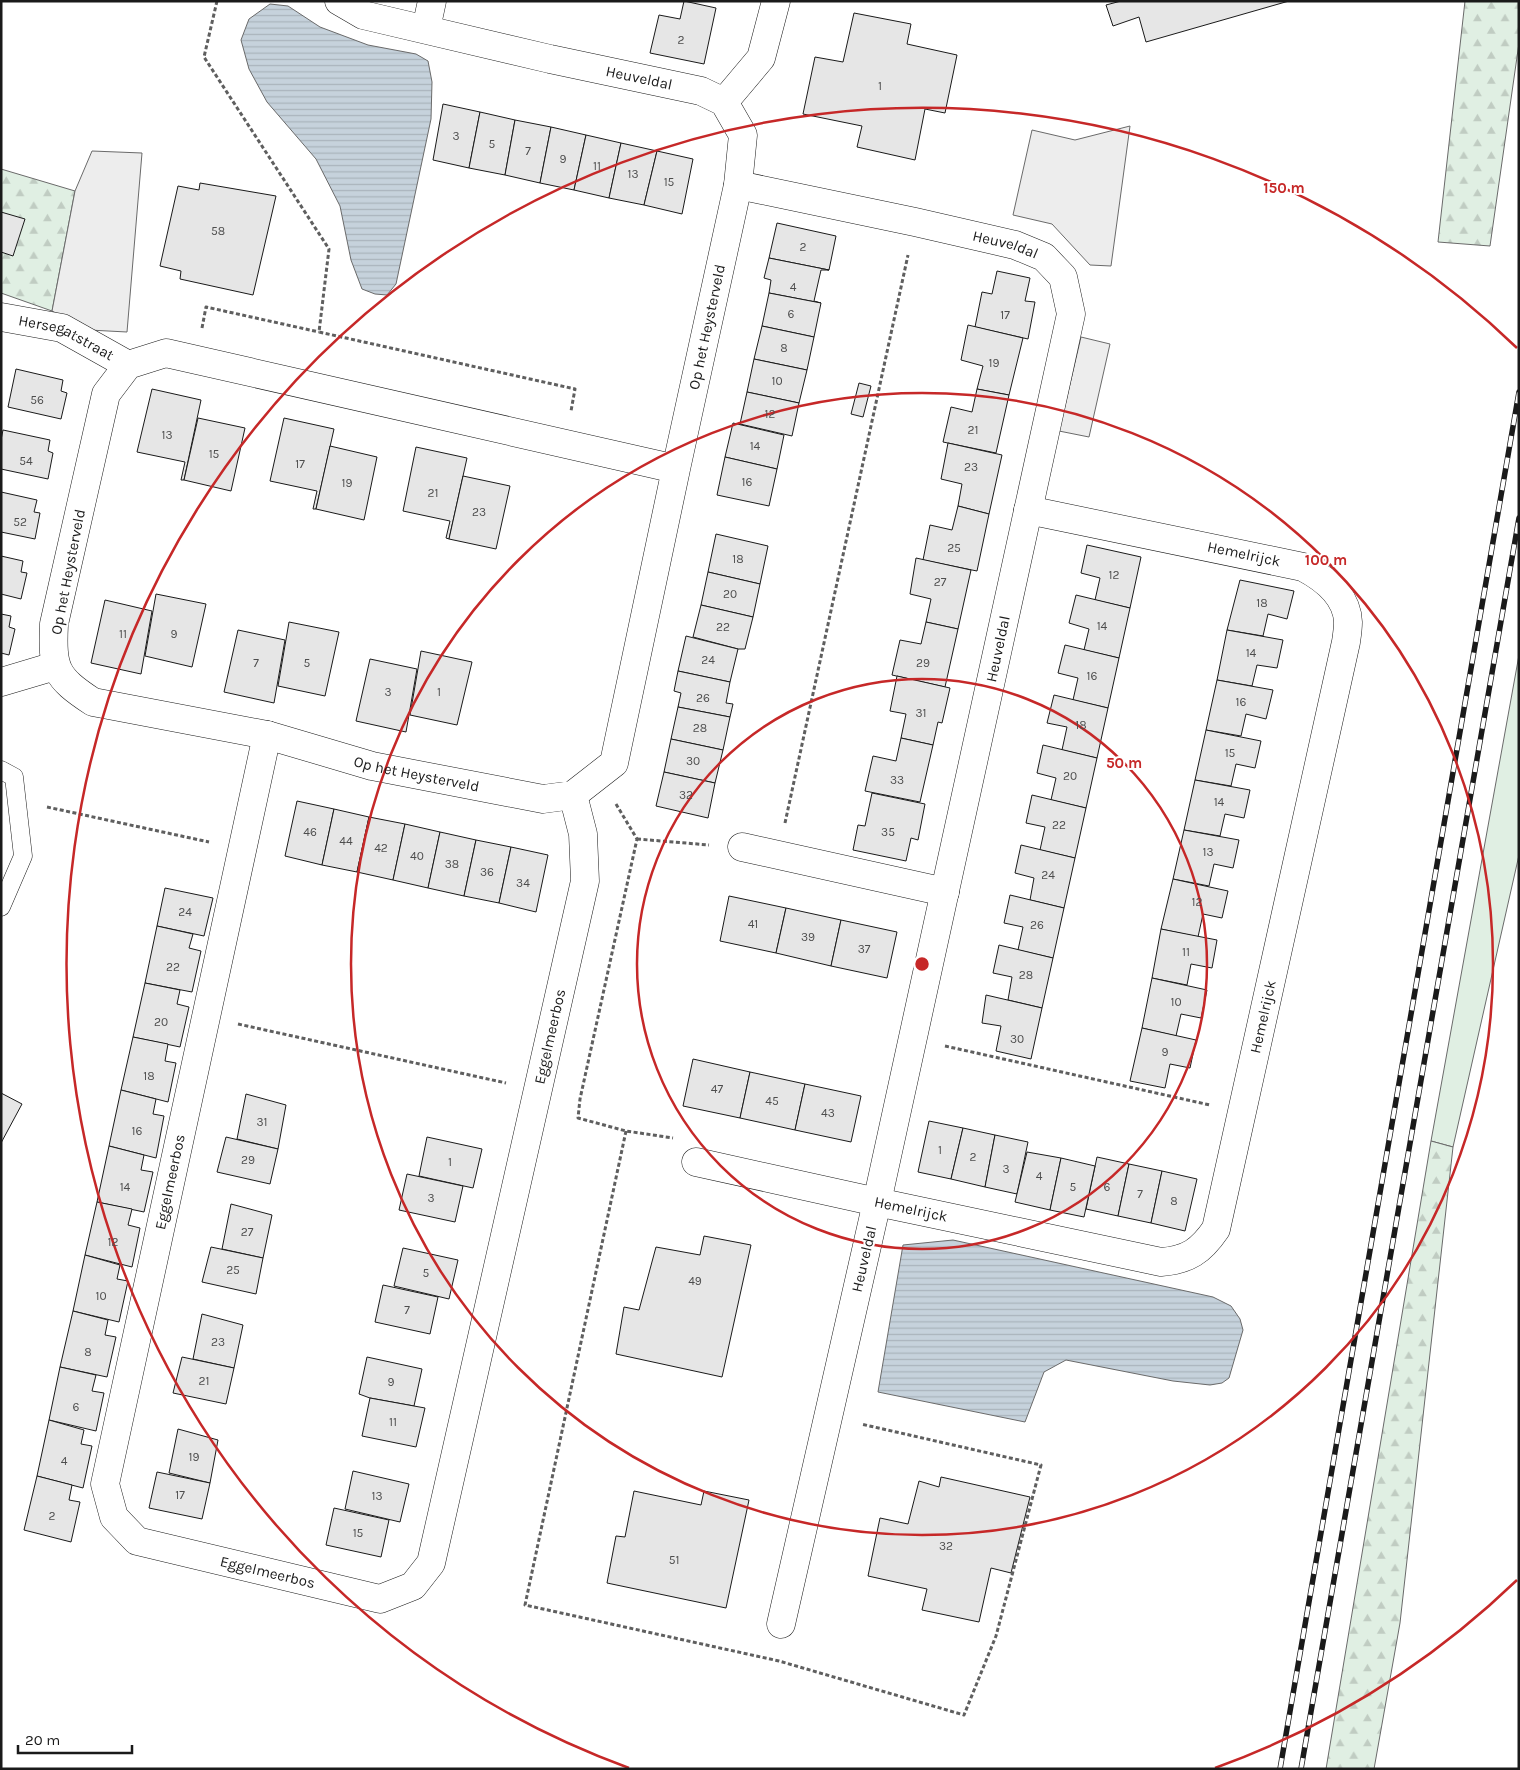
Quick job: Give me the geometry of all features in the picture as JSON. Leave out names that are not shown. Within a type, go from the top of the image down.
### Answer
[{"type":"street","name":"Heuveldal","points":[[339,1],[362,15],[550,59],[701,91],[724,102]]},
{"type":"street","points":[[426,29],[432,1]]},
{"type":"street","points":[[738,185],[742,135],[724,102],[761,58],[776,1]]},
{"type":"street","name":"Heuveldal","points":[[738,185],[1015,245],[1044,257],[1063,277],[1071,314],[877,1202],[781,1624]]},
{"type":"street","name":"Op het Heysterveld","points":[[128,365],[106,394],[54,624],[53,650],[55,666],[71,687],[93,702],[267,735],[382,768],[543,799],[573,795],[614,763],[738,185]]},
{"type":"street","name":"Hersegatstraat","points":[[1,317],[62,328],[128,365]]},
{"type":"street","points":[[128,365],[166,353],[676,469]]},
{"type":"street","name":"Hemelrijck","points":[[696,1162],[1161,1262],[1175,1261],[1200,1249],[1216,1229],[1346,642],[1348,622],[1345,607],[1339,595],[1329,584],[1303,567],[1028,510]]},
{"type":"street","points":[[1,682],[55,666]]},
{"type":"street","name":"Eggelmeerbos","points":[[267,735],[105,1484],[114,1517],[137,1541],[380,1599],[413,1586],[431,1563],[585,880],[583,834],[573,795]]},
{"type":"street","points":[[742,848],[945,892]]},
{"type":"lane","points":[[1,770],[14,777],[23,856],[1,906]]},
{"type":"path","points":[[217,1],[204,57],[329,250],[319,332]]},
{"type":"path","points":[[778,856],[915,222]]},
{"type":"path","points":[[195,360],[206,307],[575,389],[564,444]]},
{"type":"path","points":[[598,775],[637,839],[580,1099],[578,1118],[626,1131],[679,1139],[696,1162]]},
{"type":"path","points":[[17,800],[242,850]]},
{"type":"path","points":[[637,839],[742,848]]},
{"type":"path","points":[[206,1017],[580,1099]]},
{"type":"path","points":[[913,1039],[1242,1112]]},
{"type":"path","points":[[626,1131],[525,1605],[779,1662],[964,1715],[996,1636],[1041,1465],[828,1416]]},
{"type":"green space","points":[[1465,1],[1519,1],[1519,43],[1490,246],[1438,242]]},
{"type":"green space","points":[[1,169],[75,191],[52,311],[1,293]]},
{"type":"green space","points":[[1519,655],[1519,855],[1453,1147],[1431,1141]]},
{"type":"green space","points":[[1431,1141],[1453,1147],[1400,1623],[1374,1769],[1326,1769]]},
{"type":"shaded area","points":[[270,4],[288,6],[320,27],[368,45],[416,54],[428,61],[432,82],[431,119],[396,284],[387,295],[375,294],[362,289],[351,260],[340,206],[316,159],[267,102],[249,69],[241,40],[249,19]]},
{"type":"shaded area","points":[[1130,126],[1111,266],[1090,265],[1052,224],[1013,215],[1032,130],[1075,140]]},
{"type":"shaded area","points":[[92,151],[142,153],[127,332],[89,330],[52,311],[75,191]]},
{"type":"shaded area","points":[[1081,337],[1110,344],[1089,437],[1059,431]]},
{"type":"shaded area","points":[[953,1240],[1213,1297],[1231,1306],[1240,1319],[1243,1330],[1229,1378],[1222,1383],[1210,1385],[1173,1381],[1066,1360],[1044,1372],[1025,1422],[878,1392],[903,1245]]},
{"type":"building","points":[[684,1],[716,8],[704,64],[650,53],[659,15],[680,19]]},
{"type":"building","points":[[1121,1],[1289,1],[1146,42],[1139,17],[1113,26],[1106,5]]},
{"type":"building","points":[[854,13],[911,24],[907,44],[957,55],[945,113],[925,109],[915,160],[857,147],[862,126],[803,114],[815,57],[843,62]]},
{"type":"building","points":[[443,104],[480,112],[469,168],[433,160]]},
{"type":"building","points":[[480,112],[515,120],[505,175],[469,168]]},
{"type":"building","points":[[515,120],[551,127],[540,183],[505,175]]},
{"type":"building","points":[[551,127],[586,135],[574,190],[540,183]]},
{"type":"building","points":[[586,135],[621,143],[609,198],[574,190]]},
{"type":"building","points":[[621,143],[657,151],[644,205],[609,198]]},
{"type":"building","points":[[657,151],[693,159],[682,214],[644,205]]},
{"type":"building","points":[[200,183],[276,196],[253,295],[180,279],[181,271],[160,266],[178,186],[199,190]]},
{"type":"building","points":[[1,212],[25,219],[13,256],[1,252]]},
{"type":"building","points":[[777,223],[836,236],[829,270],[769,258]]},
{"type":"building","points":[[769,258],[829,270],[821,270],[814,301],[821,303],[769,293],[771,280],[764,278]]},
{"type":"building","points":[[997,271],[1030,278],[1025,301],[1035,302],[1028,339],[975,327],[982,292],[992,294]]},
{"type":"building","points":[[769,293],[821,303],[814,337],[762,326]]},
{"type":"building","points":[[968,325],[1023,338],[1009,395],[977,389],[983,366],[961,360]]},
{"type":"building","points":[[762,326],[814,337],[807,370],[754,359]]},
{"type":"building","points":[[754,359],[807,370],[799,403],[747,392]]},
{"type":"building","points":[[16,369],[63,380],[61,391],[67,393],[61,419],[8,407]]},
{"type":"building","points":[[859,383],[871,386],[863,417],[851,414]]},
{"type":"building","points":[[152,389],[201,400],[184,480],[181,480],[185,462],[137,452]]},
{"type":"building","points":[[977,389],[1009,395],[996,453],[943,442],[951,407],[972,412]]},
{"type":"building","points":[[747,392],[799,403],[792,436],[740,424]]},
{"type":"building","points":[[198,418],[245,428],[231,491],[184,480]]},
{"type":"building","points":[[284,418],[334,429],[316,509],[313,509],[317,491],[270,481]]},
{"type":"building","points":[[733,423],[784,435],[777,469],[725,457]]},
{"type":"building","points":[[3,430],[50,440],[48,451],[53,453],[48,479],[1,469]]},
{"type":"building","points":[[948,443],[1002,455],[989,514],[958,506],[962,484],[941,479]]},
{"type":"building","points":[[330,446],[377,457],[364,520],[316,509]]},
{"type":"building","points":[[416,447],[467,458],[449,539],[446,538],[450,521],[403,511]]},
{"type":"building","points":[[725,457],[777,469],[769,506],[717,495]]},
{"type":"building","points":[[463,476],[510,486],[496,549],[449,539]]},
{"type":"building","points":[[1,492],[37,500],[34,512],[40,513],[35,539],[1,532]]},
{"type":"building","points":[[958,506],[989,514],[977,571],[923,560],[930,525],[952,530]]},
{"type":"building","points":[[716,534],[768,546],[760,584],[708,572]]},
{"type":"building","points":[[1087,545],[1141,557],[1130,608],[1095,600],[1100,578],[1081,573]]},
{"type":"building","points":[[1,556],[23,561],[21,572],[27,573],[21,599],[1,594]]},
{"type":"building","points":[[916,558],[971,570],[958,629],[926,622],[931,599],[910,594]]},
{"type":"building","points":[[708,572],[760,584],[753,617],[701,605]]},
{"type":"building","points":[[1240,580],[1294,591],[1287,619],[1268,614],[1263,636],[1227,630]]},
{"type":"building","points":[[156,594],[206,604],[192,667],[145,656]]},
{"type":"building","points":[[1076,595],[1130,608],[1119,658],[1084,650],[1089,629],[1069,623]]},
{"type":"building","points":[[105,600],[152,611],[141,674],[91,663]]},
{"type":"building","points":[[701,605],[753,617],[745,649],[738,649],[693,637]]},
{"type":"building","points":[[1,614],[11,616],[9,627],[15,629],[9,655],[1,653]]},
{"type":"building","points":[[289,622],[339,632],[325,696],[278,686]]},
{"type":"building","points":[[926,622],[958,629],[945,687],[892,675],[900,640],[921,644]]},
{"type":"building","points":[[238,630],[285,640],[274,703],[224,692]]},
{"type":"building","points":[[1227,630],[1283,640],[1277,668],[1257,665],[1252,686],[1217,680]]},
{"type":"building","points":[[686,636],[738,649],[730,682],[678,671]]},
{"type":"building","points":[[1065,645],[1119,658],[1108,708],[1073,700],[1078,678],[1058,673]]},
{"type":"building","points":[[421,651],[472,662],[457,725],[410,715]]},
{"type":"building","points":[[370,659],[417,669],[406,732],[356,721]]},
{"type":"building","points":[[678,671],[730,682],[726,703],[733,704],[730,717],[678,707],[681,693],[674,691]]},
{"type":"building","points":[[897,676],[950,688],[942,723],[938,722],[933,745],[901,738],[906,714],[890,711]]},
{"type":"building","points":[[1217,680],[1273,690],[1266,719],[1246,714],[1241,736],[1206,730]]},
{"type":"building","points":[[1054,695],[1108,708],[1097,758],[1062,750],[1067,727],[1047,723]]},
{"type":"building","points":[[678,707],[730,717],[723,750],[671,739]]},
{"type":"building","points":[[1206,730],[1261,741],[1255,768],[1236,764],[1231,786],[1195,780]]},
{"type":"building","points":[[901,738],[933,745],[920,802],[865,791],[873,756],[896,761]]},
{"type":"building","points":[[671,739],[723,750],[715,783],[664,772]]},
{"type":"building","points":[[1043,745],[1097,758],[1086,808],[1051,800],[1056,778],[1037,773]]},
{"type":"building","points":[[664,772],[715,783],[708,818],[656,806]]},
{"type":"building","points":[[1195,780],[1250,790],[1244,818],[1225,814],[1220,836],[1184,830]]},
{"type":"building","points":[[872,793],[925,804],[918,840],[911,838],[906,861],[853,850],[858,825],[865,826]]},
{"type":"building","points":[[1032,795],[1086,808],[1075,858],[1040,850],[1045,827],[1026,823]]},
{"type":"building","points":[[297,801],[334,809],[322,865],[285,856]]},
{"type":"building","points":[[334,809],[369,817],[357,872],[322,865]]},
{"type":"building","points":[[369,817],[405,824],[393,880],[357,872]]},
{"type":"building","points":[[405,824],[440,832],[428,888],[393,880]]},
{"type":"building","points":[[1184,830],[1239,840],[1233,868],[1214,864],[1209,886],[1173,879]]},
{"type":"building","points":[[440,832],[476,840],[464,896],[428,888]]},
{"type":"building","points":[[476,840],[511,847],[499,903],[464,896]]},
{"type":"building","points":[[1021,845],[1075,858],[1064,908],[1030,900],[1034,878],[1015,873]]},
{"type":"building","points":[[511,847],[548,855],[536,912],[499,903]]},
{"type":"building","points":[[1173,879],[1228,891],[1222,918],[1203,914],[1198,937],[1161,929]]},
{"type":"building","points":[[165,888],[213,898],[204,936],[157,926]]},
{"type":"building","points":[[1010,895],[1064,908],[1053,958],[1018,950],[1023,927],[1004,923]]},
{"type":"building","points":[[729,896],[786,908],[776,953],[720,941]]},
{"type":"building","points":[[786,908],[841,920],[831,966],[776,953]]},
{"type":"building","points":[[841,920],[897,932],[887,978],[831,966]]},
{"type":"building","points":[[157,926],[193,934],[189,948],[201,951],[192,992],[145,983]]},
{"type":"building","points":[[1161,929],[1217,940],[1212,968],[1191,964],[1187,985],[1152,978]]},
{"type":"building","points":[[999,945],[1053,958],[1042,1008],[1008,1000],[1012,977],[993,973]]},
{"type":"building","points":[[1152,978],[1207,990],[1201,1018],[1181,1014],[1176,1036],[1142,1028]]},
{"type":"building","points":[[145,983],[180,990],[177,1004],[189,1007],[180,1047],[133,1037]]},
{"type":"building","points":[[986,995],[1042,1008],[1031,1059],[996,1051],[1001,1026],[982,1023]]},
{"type":"building","points":[[1142,1028],[1196,1040],[1190,1068],[1170,1064],[1165,1088],[1130,1081]]},
{"type":"building","points":[[133,1037],[168,1044],[165,1061],[176,1063],[168,1102],[121,1090]]},
{"type":"building","points":[[693,1059],[750,1072],[740,1118],[683,1106]]},
{"type":"building","points":[[750,1072],[805,1084],[795,1130],[740,1118]]},
{"type":"building","points":[[805,1084],[861,1096],[851,1142],[795,1130]]},
{"type":"building","points":[[121,1090],[156,1099],[153,1114],[164,1116],[156,1158],[109,1146]]},
{"type":"building","points":[[1,1093],[22,1104],[1,1143]]},
{"type":"building","points":[[246,1094],[286,1105],[278,1149],[237,1139]]},
{"type":"building","points":[[929,1121],[963,1128],[951,1179],[918,1172]]},
{"type":"building","points":[[963,1128],[995,1135],[985,1187],[951,1179]]},
{"type":"building","points":[[995,1135],[1028,1142],[1017,1194],[985,1187]]},
{"type":"building","points":[[226,1137],[278,1149],[270,1184],[217,1172]]},
{"type":"building","points":[[427,1137],[482,1149],[473,1188],[419,1176]]},
{"type":"building","points":[[109,1146],[144,1155],[141,1170],[153,1172],[144,1212],[97,1202]]},
{"type":"building","points":[[1027,1152],[1061,1158],[1050,1210],[1015,1202]]},
{"type":"building","points":[[1097,1157],[1129,1164],[1118,1216],[1086,1209]]},
{"type":"building","points":[[1061,1158],[1095,1166],[1084,1217],[1050,1210]]},
{"type":"building","points":[[1129,1164],[1162,1171],[1151,1223],[1118,1216]]},
{"type":"building","points":[[1162,1171],[1197,1179],[1185,1231],[1151,1223]]},
{"type":"building","points":[[407,1174],[463,1186],[455,1222],[399,1210]]},
{"type":"building","points":[[97,1202],[132,1209],[128,1225],[140,1228],[132,1267],[85,1255]]},
{"type":"building","points":[[231,1204],[272,1215],[263,1258],[222,1249]]},
{"type":"building","points":[[704,1236],[751,1245],[722,1377],[616,1354],[624,1307],[639,1310],[656,1247],[700,1255]]},
{"type":"building","points":[[211,1247],[263,1258],[256,1294],[202,1282]]},
{"type":"building","points":[[403,1248],[458,1260],[449,1299],[394,1286]]},
{"type":"building","points":[[85,1255],[120,1265],[117,1279],[128,1281],[119,1322],[73,1311]]},
{"type":"building","points":[[383,1285],[438,1297],[430,1334],[375,1322]]},
{"type":"building","points":[[73,1311],[108,1320],[105,1335],[116,1337],[107,1377],[60,1367]]},
{"type":"building","points":[[202,1314],[243,1325],[234,1368],[193,1359]]},
{"type":"building","points":[[182,1357],[234,1368],[226,1404],[173,1393]]},
{"type":"building","points":[[367,1357],[422,1369],[414,1406],[370,1398],[359,1394]]},
{"type":"building","points":[[60,1367],[96,1375],[92,1391],[104,1393],[96,1431],[49,1420]]},
{"type":"building","points":[[370,1398],[425,1408],[416,1447],[362,1436]]},
{"type":"building","points":[[49,1420],[84,1430],[81,1444],[92,1446],[83,1488],[37,1476]]},
{"type":"building","points":[[178,1429],[218,1440],[210,1483],[169,1473]]},
{"type":"building","points":[[353,1471],[409,1484],[400,1522],[345,1509]]},
{"type":"building","points":[[157,1472],[210,1483],[202,1519],[149,1508]]},
{"type":"building","points":[[37,1476],[72,1485],[69,1500],[80,1502],[71,1542],[24,1530]]},
{"type":"building","points":[[941,1477],[1030,1497],[1011,1573],[991,1568],[979,1622],[922,1610],[927,1589],[868,1576],[880,1518],[908,1524],[919,1481],[939,1487]]},
{"type":"building","points":[[634,1491],[701,1505],[704,1491],[749,1500],[726,1608],[607,1583],[616,1536],[625,1537]]},
{"type":"building","points":[[334,1508],[389,1520],[381,1557],[326,1545]]},
{"type":"railway","points":[[1280,1769],[1519,392]]},
{"type":"railway","points":[[1301,1769],[1519,518]]}]
